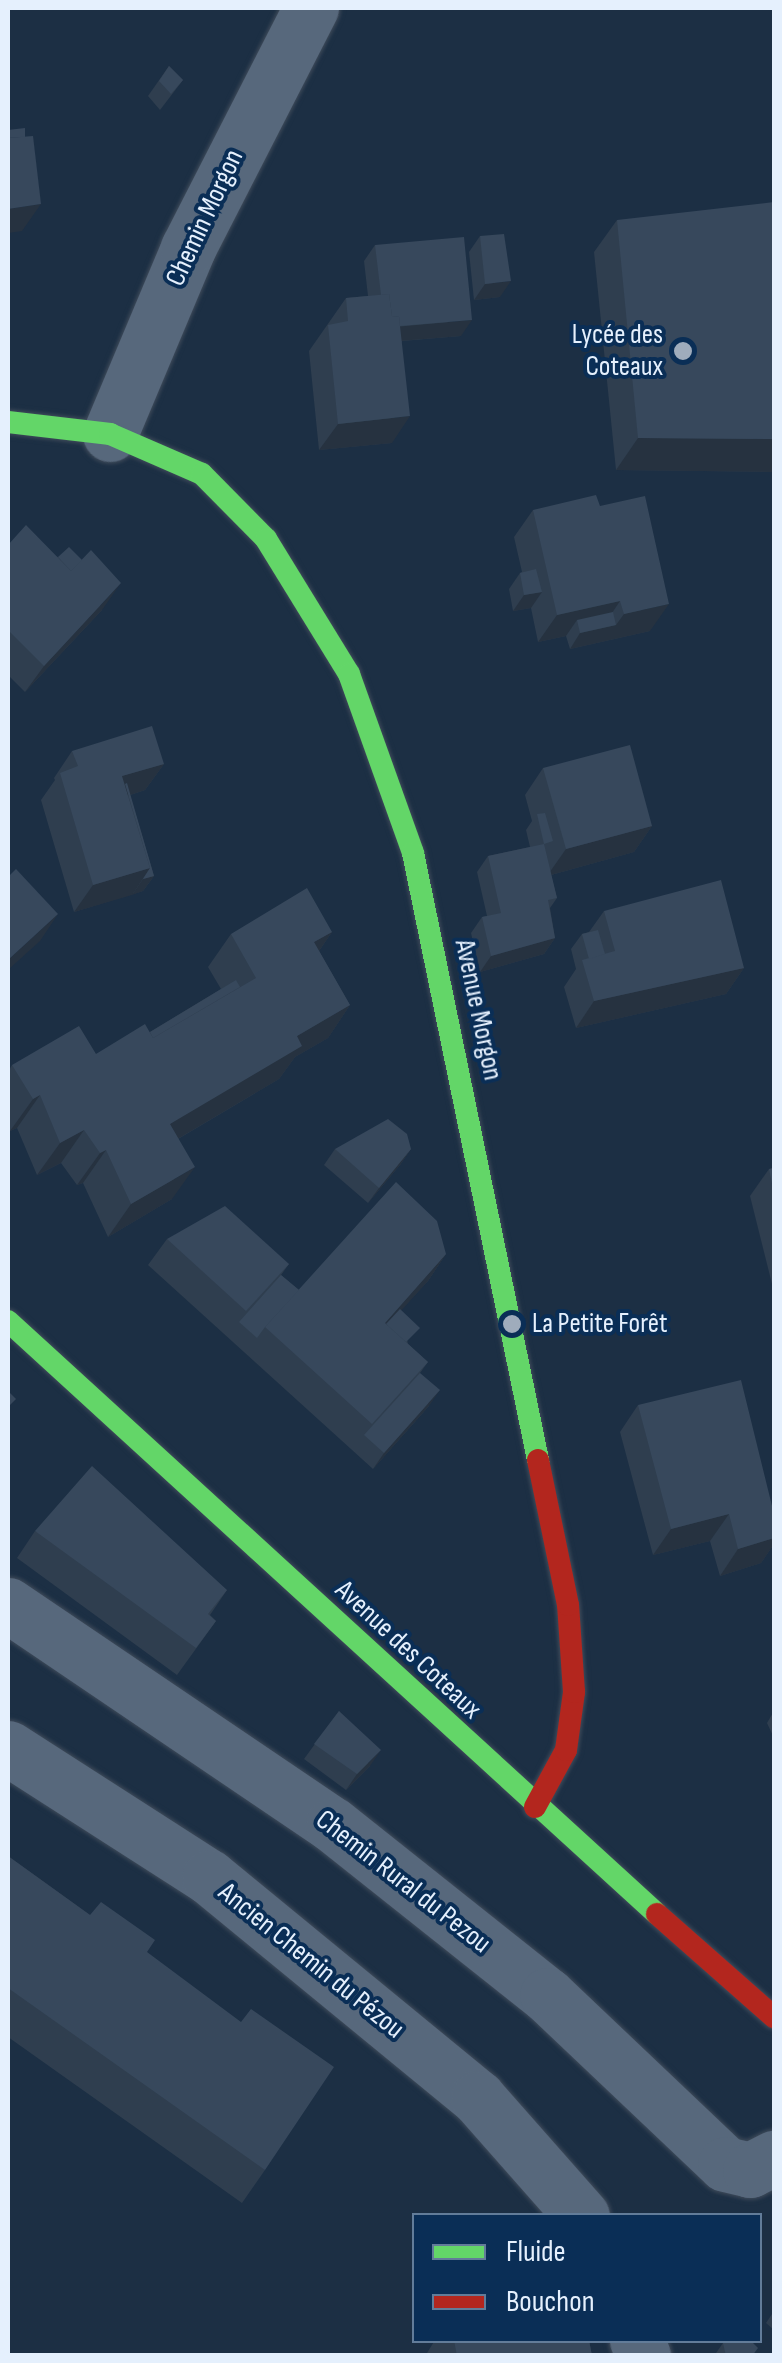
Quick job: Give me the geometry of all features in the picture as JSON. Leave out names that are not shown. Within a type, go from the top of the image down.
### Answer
[{"type":"street","name":"Chemin Morgon","points":[[110,434],[196,232],[311,8]]},
{"type":"street","name":"Avenue Morgon","points":[[8,422],[110,434],[202,474],[266,539],[349,674],[412,852],[568,1605],[574,1692],[566,1750],[535,1807]]},
{"type":"street","name":"Avenue des Coteaux","points":[[8,1321],[535,1807],[774,2017]]},
{"type":"street","name":"Chemin Rural du Pezou","points":[[8,1605],[333,1824],[547,1994],[724,2164],[750,2170],[774,2158]]},
{"type":"street","name":"Ancien Chemin du Pézou","points":[[8,1748],[209,1877],[478,2098],[579,2213]]},
{"type":"building","points":[[169,66],[183,80],[171,94],[159,81]]},
{"type":"building","points":[[25,128],[25,137],[8,138],[8,130]]},
{"type":"building","points":[[33,136],[41,204],[8,209],[8,138]]},
{"type":"building","points":[[774,202],[774,439],[638,438],[617,220]]},
{"type":"building","points":[[504,234],[511,281],[485,284],[480,236]]},
{"type":"building","points":[[464,237],[472,320],[400,326],[399,317],[392,316],[389,294],[381,295],[375,245]]},
{"type":"building","points":[[389,294],[392,316],[399,317],[410,416],[338,424],[328,325],[348,321],[346,298]]},
{"type":"building","points":[[596,495],[600,506],[645,496],[669,604],[624,614],[620,601],[557,615],[533,510]]},
{"type":"building","points":[[26,525],[71,571],[91,550],[121,583],[44,666],[8,630],[8,545]]},
{"type":"building","points":[[69,547],[82,560],[71,571],[58,557]]},
{"type":"building","points":[[536,569],[542,592],[524,595],[520,573]]},
{"type":"building","points":[[613,612],[616,625],[580,633],[577,620]]},
{"type":"building","points":[[152,726],[164,764],[122,776],[150,868],[93,885],[60,773],[78,766],[72,751]]},
{"type":"building","points":[[630,745],[652,826],[566,849],[543,768]]},
{"type":"building","points":[[127,783],[154,876],[143,879],[150,868]]},
{"type":"building","points":[[545,813],[553,841],[544,844],[537,814]]},
{"type":"building","points":[[544,844],[557,898],[548,900],[555,938],[491,956],[482,917],[501,913],[488,856]]},
{"type":"building","points":[[16,869],[58,914],[8,960],[8,877]]},
{"type":"building","points":[[721,880],[744,968],[594,1001],[582,960],[615,951],[604,911]]},
{"type":"building","points":[[307,888],[332,932],[314,942],[350,1005],[297,1036],[302,1046],[170,1124],[195,1167],[131,1204],[106,1150],[100,1153],[84,1130],[60,1143],[40,1095],[33,1099],[12,1065],[79,1026],[96,1054],[145,1024],[153,1038],[256,978],[231,934]]},
{"type":"building","points":[[598,930],[605,954],[589,959],[582,934]]},
{"type":"building","points":[[236,980],[240,987],[153,1038],[150,1032]]},
{"type":"building","points":[[388,1119],[407,1134],[411,1149],[379,1188],[335,1149]]},
{"type":"building","points":[[396,1182],[437,1221],[446,1254],[385,1323],[428,1362],[372,1424],[265,1327]]},
{"type":"building","points":[[225,1206],[289,1264],[246,1311],[167,1239]]},
{"type":"building","points":[[281,1275],[299,1290],[257,1338],[239,1322]]},
{"type":"building","points":[[400,1309],[420,1328],[406,1342],[386,1324]]},
{"type":"building","points":[[420,1373],[440,1390],[384,1453],[364,1435]]},
{"type":"building","points":[[741,1380],[774,1514],[774,1538],[738,1549],[729,1514],[671,1529],[638,1405]]},
{"type":"building","points":[[8,1391],[16,1399],[8,1407]]},
{"type":"building","points":[[92,1466],[227,1590],[208,1614],[216,1621],[196,1648],[35,1531]]},
{"type":"building","points":[[339,1711],[381,1750],[357,1774],[314,1744]]},
{"type":"building","points":[[8,1856],[90,1915],[101,1902],[155,1940],[147,1952],[241,2022],[251,2009],[334,2067],[265,2170],[8,1988]]},
{"type":"building","points":[[455,2343],[590,2343],[592,2356],[457,2356]]},
{"type":"building","points":[[723,2343],[753,2343],[758,2348],[752,2356],[726,2356]]},
{"type":"traffic: fast","points":[[8,422],[110,434],[202,474],[266,539],[349,674],[413,853],[538,1460]]},
{"type":"traffic: fast","points":[[8,1321],[657,1914]]},
{"type":"traffic: jam","points":[[535,1807],[566,1750],[574,1692],[568,1605],[538,1460]]},
{"type":"traffic: jam","points":[[657,1914],[774,2017]]},
{"type":"place","name":"Lycée des Coteaux","points":[[683,351]]},
{"type":"place","name":"La Petite Forêt","points":[[512,1324]]}]
